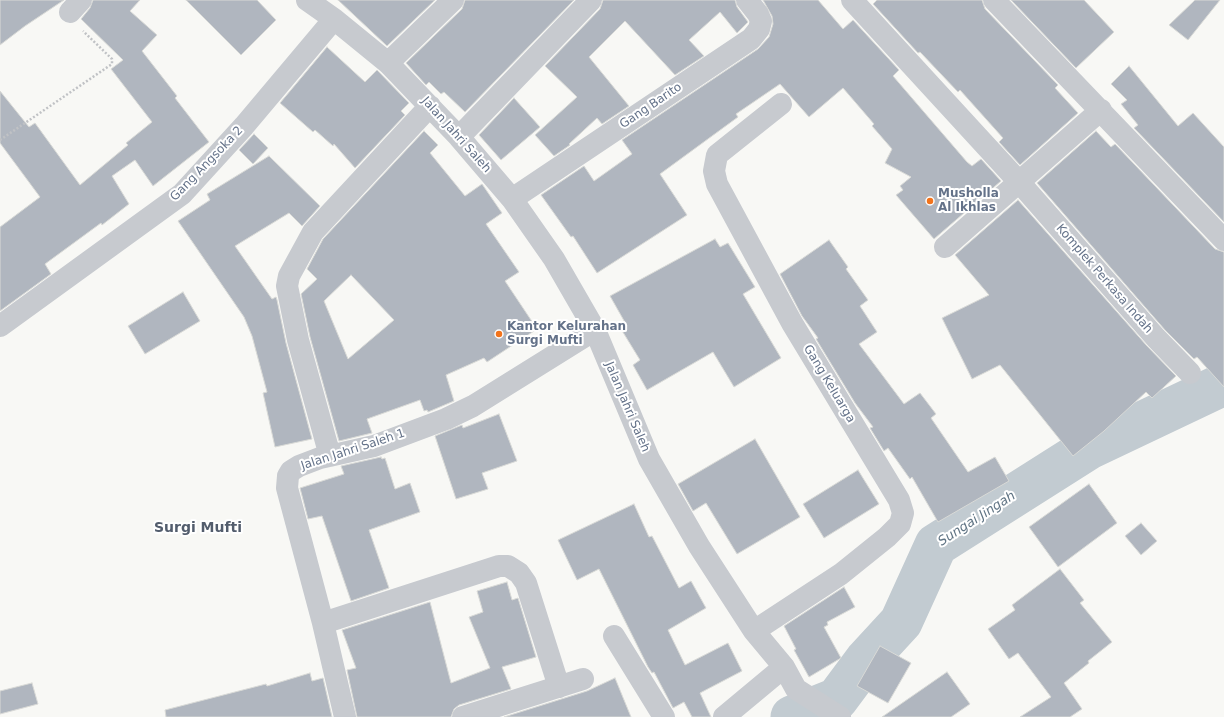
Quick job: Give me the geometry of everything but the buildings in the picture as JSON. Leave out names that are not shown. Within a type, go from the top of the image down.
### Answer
[{"type":"street","name":"Jalan Jahri Saleh","points":[[307,0],[334,19],[388,63],[459,137],[512,199],[554,259],[594,330],[649,459],[699,546],[754,631],[784,667],[796,689],[810,700],[838,716]]},
{"type":"street","points":[[388,63],[453,0]]},
{"type":"street","points":[[459,137],[592,0]]},
{"type":"street","name":"Gang Barito","points":[[512,199],[751,39],[759,29],[761,21],[758,14],[747,0]]},
{"type":"street","name":"Komplek Perkasa Indah","points":[[852,0],[1020,183],[1156,338],[1190,373]]},
{"type":"street","points":[[994,0],[1224,240]]},
{"type":"street","name":"Gang Angsoka 2","points":[[0,326],[182,194],[244,126],[334,19]]},
{"type":"street","name":"Gang Keluarga","points":[[754,631],[847,570],[888,537],[900,524],[903,513],[899,500],[792,323],[717,184],[714,171],[717,155],[781,104]]},
{"type":"street","points":[[330,456],[298,340],[286,286],[289,276],[314,232],[430,106]]},
{"type":"street","points":[[946,247],[1101,110]]},
{"type":"street","name":"Jalan Jahri Saleh 1","points":[[345,717],[323,622],[287,488],[288,476],[291,471],[298,466],[330,456],[374,446],[446,419],[473,406],[594,330]]},
{"type":"street","points":[[323,622],[499,566],[508,566],[519,573],[526,583],[559,687]]},
{"type":"street","points":[[614,636],[664,717]]},
{"type":"street","points":[[724,717],[784,667]]},
{"type":"street","points":[[463,717],[583,679]]},
{"type":"path","points":[[0,140],[112,64],[112,59],[70,18],[75,6]]},
{"type":"waterway","name":"Sungai Jingah","points":[[792,717],[837,699],[866,660],[901,622],[936,545],[1089,448],[1224,384]]},
{"type":"place","name":"Musholla Al Ikhlas","points":[[930,201]]},
{"type":"place","name":"Kantor Kelurahan Surgi Mufti","points":[[499,334]]},
{"type":"district","name":"Surgi Mufti","points":[[198,528]]}]
